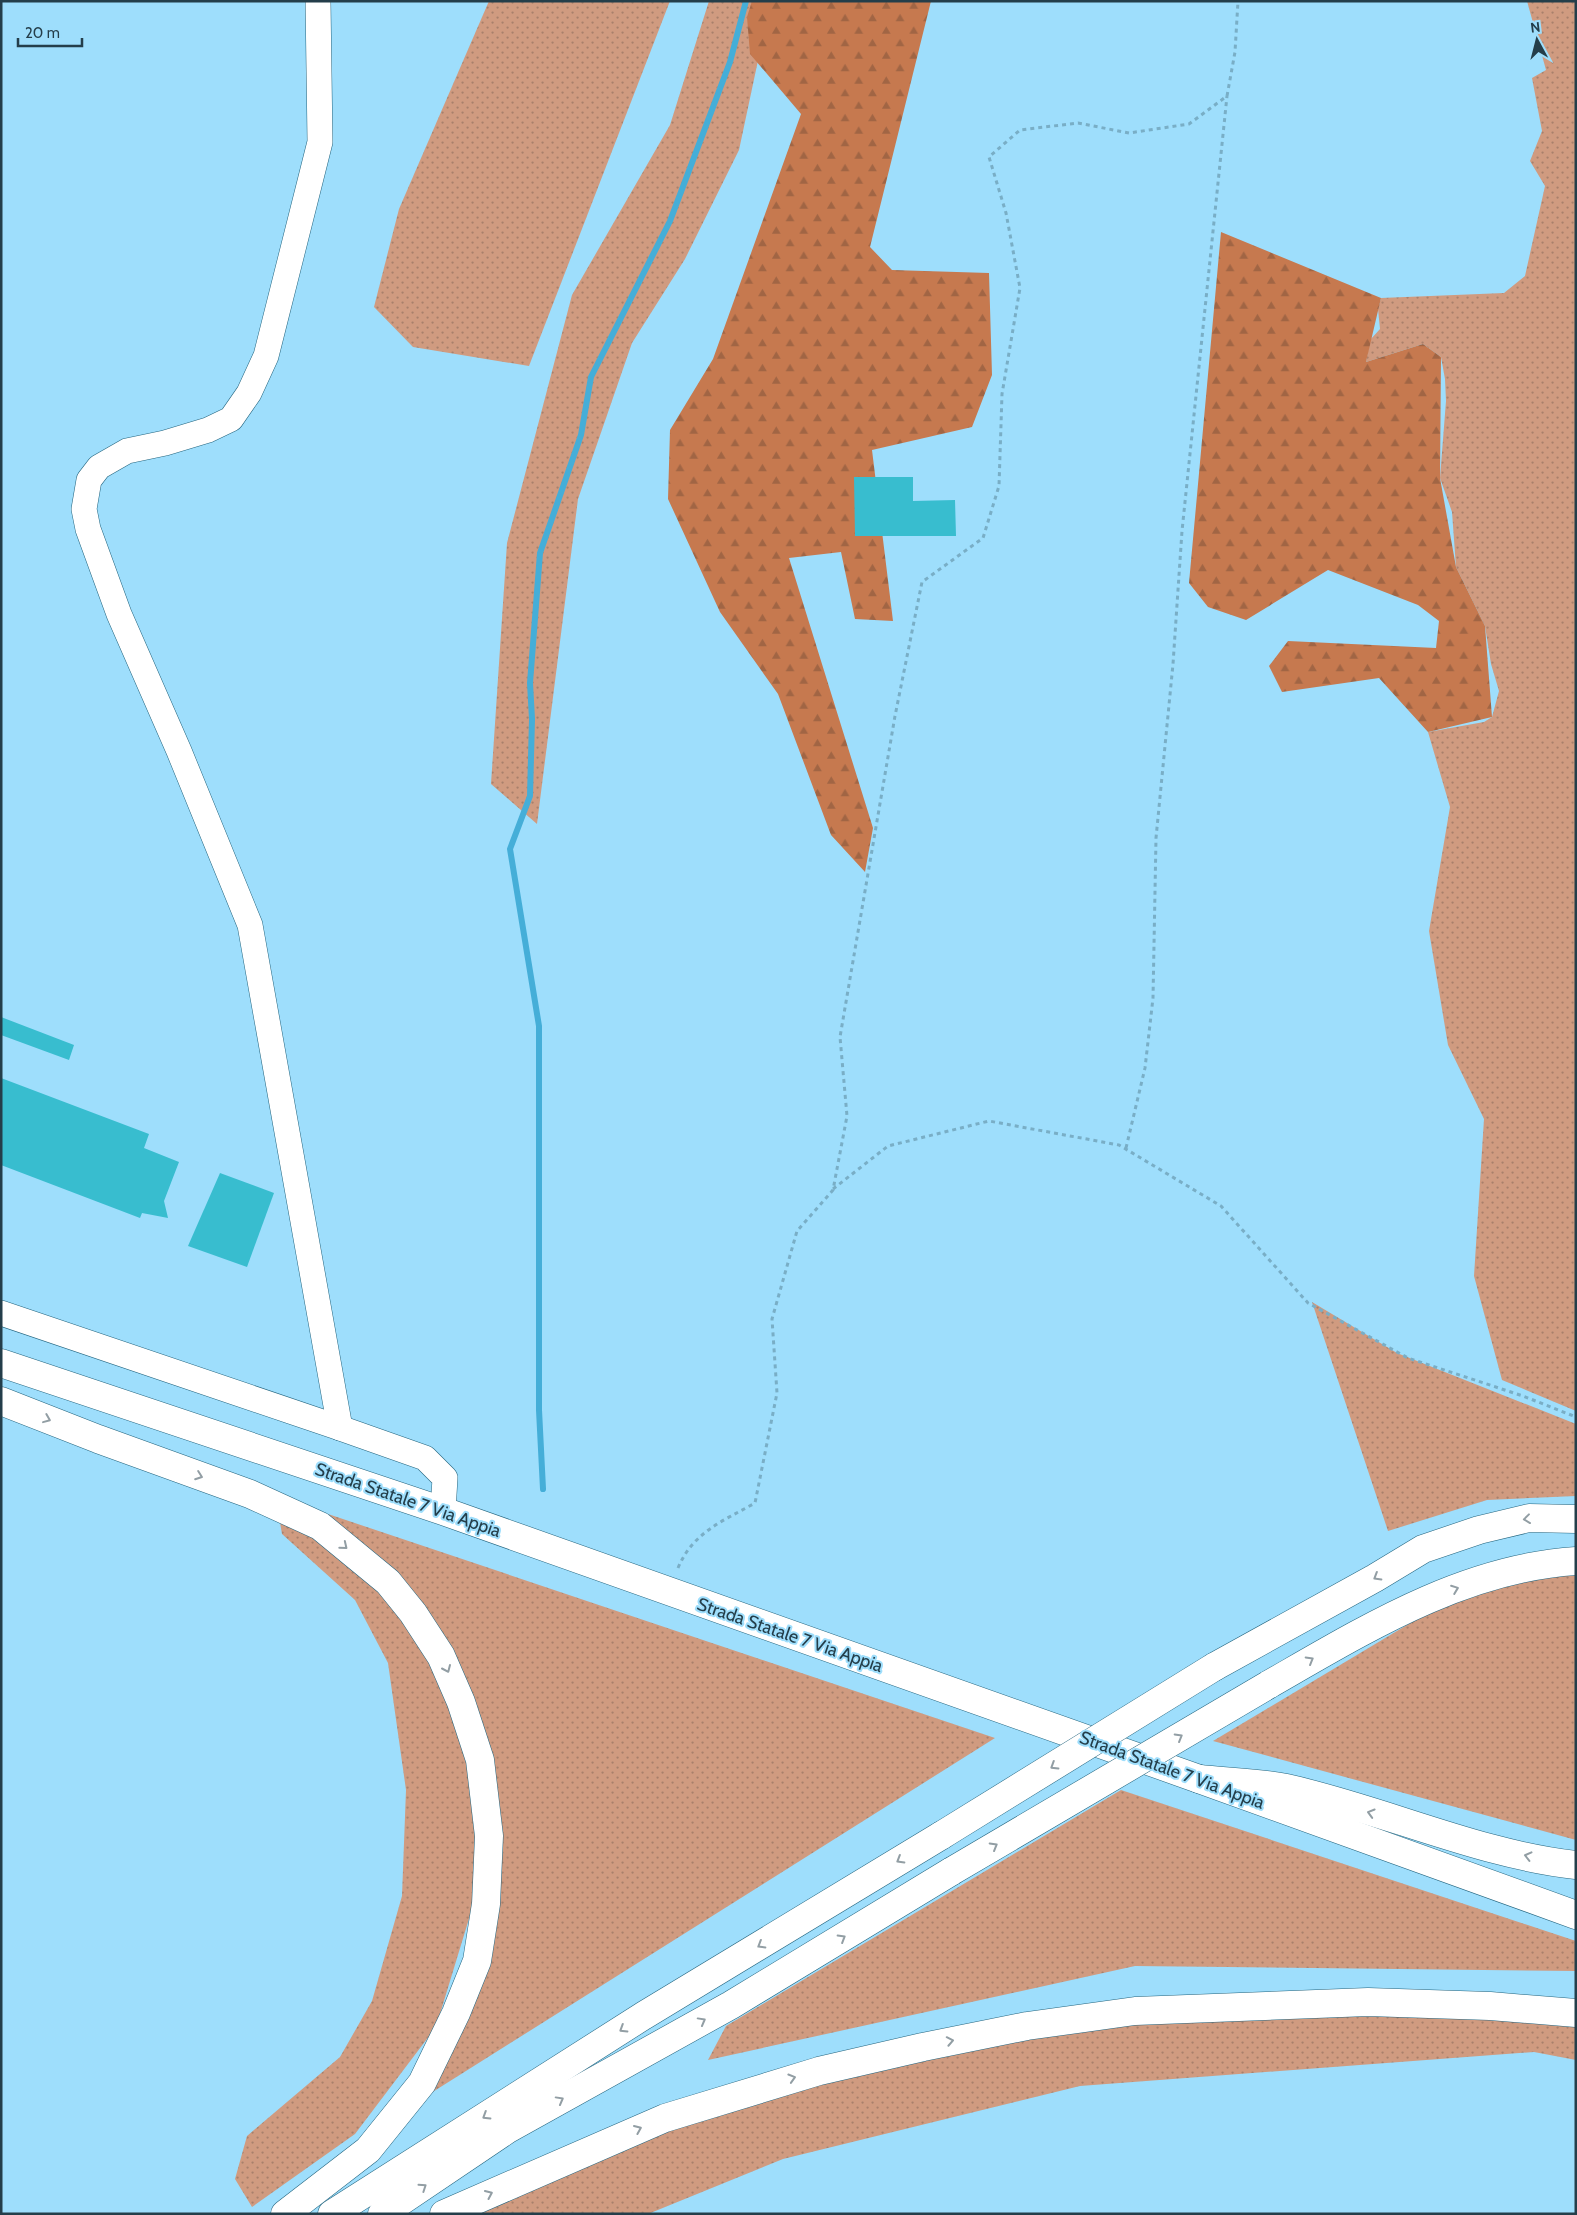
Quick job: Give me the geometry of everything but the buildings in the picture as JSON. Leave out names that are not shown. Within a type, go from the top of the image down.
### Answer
[{"type":"highway","name":"Strada Statale 7 Via Appia","points":[[1,1364],[443,1511],[1576,1915]]},
{"type":"highway","points":[[1,1401],[98,1439],[250,1494],[320,1526],[388,1582],[413,1613],[441,1656],[462,1702],[480,1760],[489,1836],[486,1904],[477,1961],[456,2013],[422,2083],[368,2150],[290,2210]]},
{"type":"highway","points":[[332,2214],[643,2016],[1214,1667],[1375,1578],[1423,1548],[1479,1530],[1529,1518],[1576,1519]]},
{"type":"highway","points":[[382,2214],[508,2130],[731,2005],[952,1871],[1353,1635],[1418,1603],[1487,1576],[1534,1566],[1576,1561]]},
{"type":"highway","points":[[1199,1779],[1285,1788],[1491,1847],[1554,1862],[1576,1865]]},
{"type":"highway","points":[[444,2214],[581,2153],[674,2115],[819,2070],[1027,2026],[1135,2011],[1368,2002],[1490,2006],[1576,2013]]},
{"type":"street","points":[[318,1],[320,142],[266,356],[249,393],[230,419],[208,430],[174,441],[127,451],[99,467],[89,480],[84,510],[88,530],[119,614],[197,794],[250,925],[340,1428]]},
{"type":"street","points":[[1,1313],[425,1458],[445,1478],[443,1511]]},
{"type":"path","points":[[1126,1148],[1145,1068],[1153,998],[1156,838],[1173,664],[1182,531],[1227,96],[1235,52],[1238,1]]},
{"type":"path","points":[[833,1190],[847,1116],[840,1037],[895,716],[922,582],[983,538],[999,486],[1002,394],[1020,288],[1006,213],[989,157],[1020,130],[1078,123],[1129,133],[1189,124],[1227,96]]},
{"type":"path","points":[[668,1592],[682,1556],[706,1530],[755,1504],[777,1393],[772,1319],[797,1231],[833,1190],[888,1146],[989,1121],[1119,1145],[1126,1148],[1221,1206],[1308,1303],[1408,1358],[1523,1396],[1576,1417]]},
{"type":"shaded area","points":[[489,1],[670,1],[529,366],[413,347],[374,307],[399,209]]},
{"type":"shaded area","points":[[709,1],[777,1],[763,37],[739,150],[685,259],[632,343],[578,499],[537,824],[491,784],[507,543],[572,295],[670,125]]},
{"type":"shaded area","points":[[1527,1],[1576,1],[1576,1411],[1502,1380],[1474,1276],[1484,1119],[1448,1045],[1429,931],[1450,807],[1428,732],[1484,722],[1492,717],[1499,691],[1491,664],[1485,626],[1456,567],[1452,512],[1440,478],[1446,401],[1441,357],[1423,344],[1366,362],[1370,340],[1380,329],[1378,309],[1381,298],[1504,293],[1525,276],[1545,186],[1530,161],[1542,131],[1532,78],[1546,70]]},
{"type":"shaded area","points":[[1312,1302],[1397,1353],[1576,1424],[1576,1496],[1487,1500],[1388,1531]]},
{"type":"shaded area","points":[[277,1505],[388,1584],[460,1709],[477,1796],[475,1899],[436,2027],[355,2134],[252,2207],[235,2179],[247,2136],[340,2057],[372,2001],[402,1896],[406,1790],[388,1663],[355,1600],[282,1534]]},
{"type":"shaded area","points":[[328,1514],[995,1738],[412,2105],[481,1943],[494,1852],[431,1622]]},
{"type":"shaded area","points":[[1576,1568],[1576,1840],[1213,1741],[1432,1610],[1518,1575]]},
{"type":"shaded area","points":[[1121,1790],[1576,1941],[1576,1971],[1135,1966],[708,2060],[726,2026]]},
{"type":"shaded area","points":[[1128,2014],[1576,2014],[1576,2060],[1534,2052],[1080,2086],[783,2159],[648,2214],[457,2214],[765,2084]]},
{"type":"green space","points":[[752,1],[931,1],[870,247],[892,270],[989,273],[992,375],[972,427],[872,450],[893,621],[855,619],[841,552],[789,558],[873,828],[865,872],[831,835],[778,694],[720,612],[668,499],[670,430],[713,359],[801,114],[750,54],[747,17]]},
{"type":"green space","points":[[1221,232],[1381,298],[1366,362],[1423,344],[1441,357],[1440,478],[1456,567],[1485,626],[1492,717],[1428,732],[1379,678],[1282,692],[1269,666],[1288,641],[1436,648],[1439,621],[1418,605],[1328,570],[1246,620],[1208,607],[1189,583]]},
{"type":"waterway","points":[[543,1489],[539,1410],[539,1026],[510,849],[530,796],[532,719],[530,683],[540,553],[581,435],[591,377],[670,221],[730,62],[746,1]]}]
